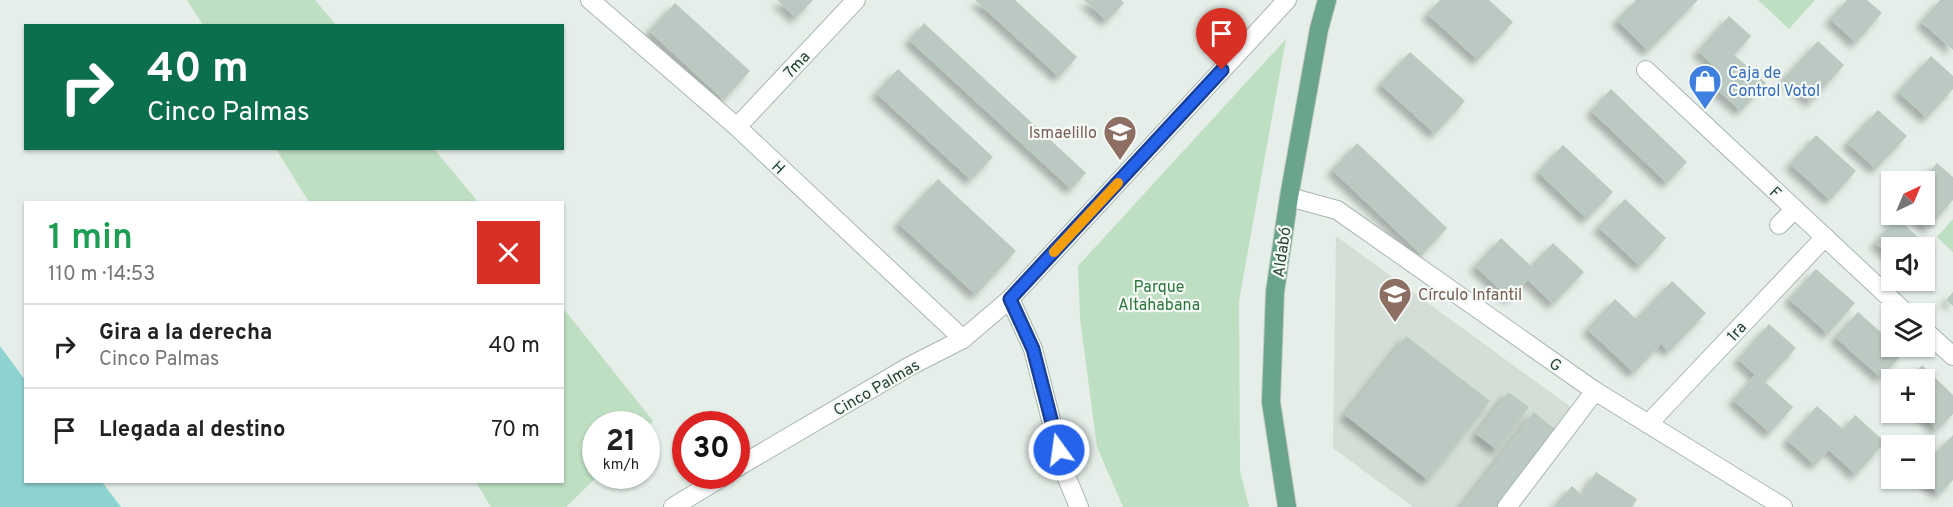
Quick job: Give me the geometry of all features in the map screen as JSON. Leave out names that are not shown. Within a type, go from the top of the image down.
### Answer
[{"type":"main road","name":"Aldabó","points":[[1287,507],[1270,402],[1275,292],[1289,197],[1319,29],[1327,0]]},
{"type":"street","name":"H","points":[[590,0],[737,127],[963,339]]},
{"type":"street","name":"Cinco Palmas","points":[[750,460],[910,366],[963,339],[1010,299],[1287,0]]},
{"type":"street","name":"7ma","points":[[737,127],[853,1]]},
{"type":"street","name":"F","points":[[1646,70],[1895,303]]},
{"type":"street","name":"G","points":[[1289,197],[1337,210],[1594,391],[1749,490],[1783,507]]},
{"type":"street","points":[[1779,225],[1795,209]]},
{"type":"street","name":"1ra","points":[[1648,424],[1825,237]]},
{"type":"street","points":[[1010,299],[1033,349],[1064,471],[1078,507]]},
{"type":"street","points":[[1935,340],[1953,356]]},
{"type":"street","points":[[1507,507],[1594,391]]},
{"type":"street","points":[[673,507],[703,489]]},
{"type":"shaded area","name":"Círculo Infantil","points":[[1336,236],[1576,411],[1505,507],[1413,507],[1333,448]]},
{"type":"green space","points":[[187,0],[315,0],[335,24],[202,24]]},
{"type":"green space","points":[[1758,0],[1815,0],[1789,29]]},
{"type":"green space","name":"Parque Altahabana","points":[[1286,39],[1239,301],[1240,471],[1249,507],[1123,507],[1097,447],[1080,318],[1078,266]]},
{"type":"green space","points":[[277,150],[435,150],[477,201],[308,201]]},
{"type":"green space","points":[[1953,219],[1953,252],[1937,237]]},
{"type":"green space","points":[[564,309],[645,411],[582,411],[582,489],[585,489],[566,507],[491,507],[477,483],[564,483]]},
{"type":"water","points":[[0,346],[24,379],[24,483],[103,483],[121,507],[0,507]]},
{"type":"building","points":[[777,0],[813,0],[796,18]]},
{"type":"building","points":[[975,0],[1015,0],[1077,57],[1059,77]]},
{"type":"building","points":[[1084,0],[1121,0],[1124,3],[1107,21]]},
{"type":"building","points":[[1440,0],[1489,0],[1513,22],[1478,60],[1427,14]]},
{"type":"building","points":[[1636,0],[1698,0],[1648,51],[1617,20]]},
{"type":"building","points":[[1847,0],[1867,0],[1882,13],[1856,43],[1830,19]]},
{"type":"building","points":[[1940,0],[1953,0],[1953,50],[1921,22]]},
{"type":"building","points":[[675,3],[750,71],[724,100],[649,31]]},
{"type":"building","points":[[1729,16],[1751,36],[1734,55],[1766,83],[1741,111],[1707,81],[1717,69],[1698,51]]},
{"type":"building","points":[[924,23],[1086,173],[1071,189],[909,40]]},
{"type":"building","points":[[1818,41],[1844,65],[1811,102],[1784,78]]},
{"type":"building","points":[[1410,52],[1465,101],[1435,134],[1380,84]]},
{"type":"building","points":[[1931,56],[1953,76],[1953,89],[1927,118],[1898,92]]},
{"type":"building","points":[[898,69],[993,157],[971,180],[876,93]]},
{"type":"building","points":[[1611,89],[1687,162],[1667,183],[1591,111]]},
{"type":"building","points":[[1878,110],[1907,136],[1876,169],[1847,143]]},
{"type":"building","points":[[1816,135],[1856,171],[1830,200],[1790,164]]},
{"type":"building","points":[[1357,143],[1447,228],[1422,255],[1332,170]]},
{"type":"building","points":[[1563,145],[1613,192],[1587,219],[1538,172]]},
{"type":"building","points":[[1937,163],[1953,177],[1953,200],[1935,221],[1935,171],[1930,171]]},
{"type":"building","points":[[938,179],[1016,251],[976,295],[898,223]]},
{"type":"building","points":[[1625,199],[1666,238],[1640,266],[1598,227]]},
{"type":"building","points":[[1891,225],[1905,225],[1918,237],[1881,237],[1881,248],[1875,243]]},
{"type":"building","points":[[1501,238],[1531,266],[1553,243],[1584,272],[1553,304],[1528,280],[1510,299],[1475,266]]},
{"type":"building","points":[[1816,269],[1855,303],[1828,334],[1789,299]]},
{"type":"building","points":[[1672,281],[1706,313],[1669,352],[1661,344],[1634,373],[1587,329],[1615,299],[1636,319]]},
{"type":"building","points":[[1953,292],[1953,306],[1946,300]]},
{"type":"building","points":[[1858,312],[1881,332],[1881,357],[1899,357],[1889,369],[1881,369],[1881,378],[1835,337]]},
{"type":"building","points":[[1769,324],[1796,348],[1765,382],[1793,407],[1770,433],[1733,400],[1755,375],[1738,359]]},
{"type":"building","points":[[1406,336],[1490,401],[1428,480],[1345,415]]},
{"type":"building","points":[[1935,378],[1953,395],[1953,414],[1937,430],[1930,423],[1935,423]]},
{"type":"building","points":[[1508,392],[1529,407],[1497,450],[1476,434]]},
{"type":"building","points":[[1817,406],[1843,429],[1855,415],[1881,438],[1881,447],[1856,475],[1829,450],[1815,465],[1787,440]]},
{"type":"building","points":[[1534,412],[1555,429],[1496,507],[1461,507]]},
{"type":"building","points":[[1953,435],[1953,480],[1939,494],[1934,489],[1935,454]]},
{"type":"building","points":[[1596,472],[1637,499],[1632,507],[1554,507],[1572,486],[1582,495]]},
{"type":"slow traffic","points":[[1054,252],[1118,183]]},
{"type":"place","name":"Caja de Control Votol","points":[[1705,110]]},
{"type":"place","name":"Ismaelillo","points":[[1120,161]]},
{"type":"place","name":"Círculo Infantil","points":[[1395,323]]},
{"type":"route","points":[[1059,450],[1033,349],[1010,299],[1222,70]]}]
